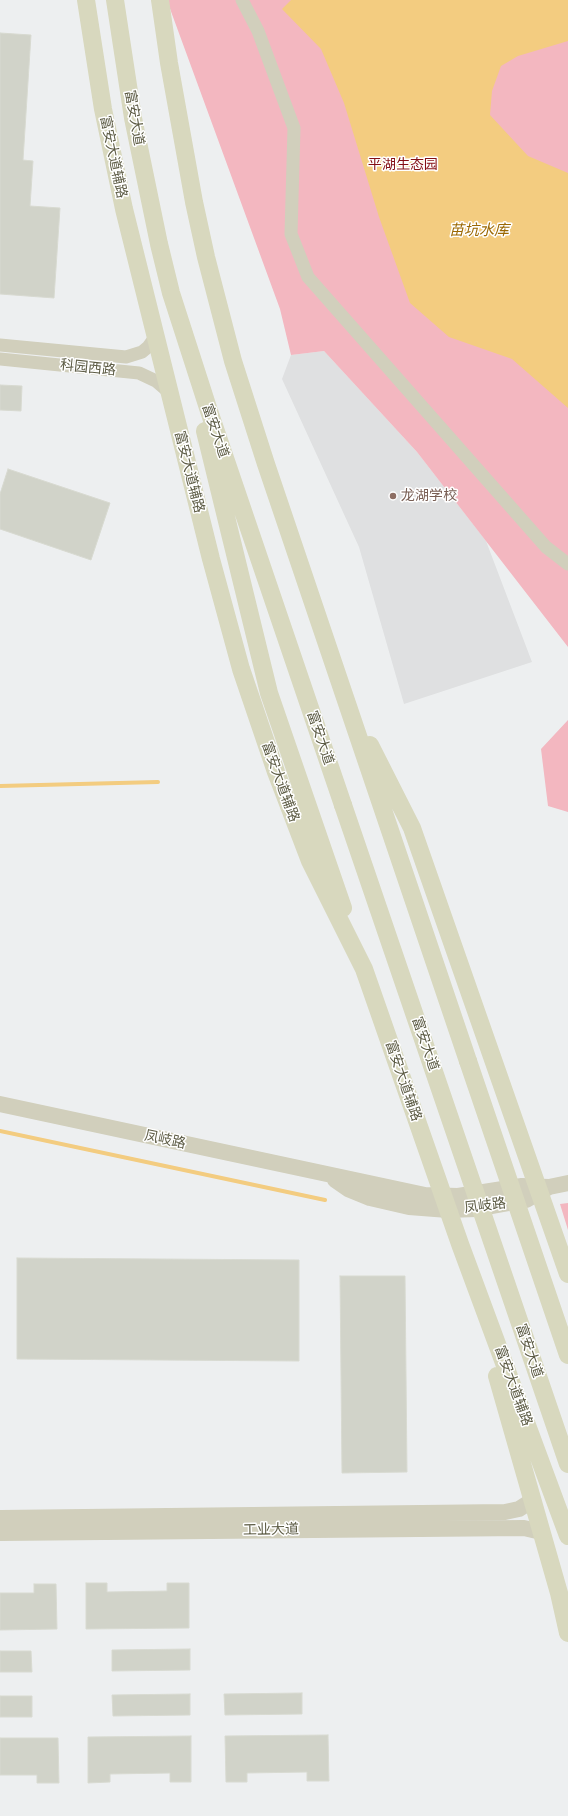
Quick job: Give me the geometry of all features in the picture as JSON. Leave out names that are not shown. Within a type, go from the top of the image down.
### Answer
[{"type":"main road","name":"富安大道辅路","points":[[86,0],[95,65],[112,152],[211,559],[241,669],[293,820],[310,861],[364,969],[460,1244],[568,1536]]},
{"type":"main road","name":"富安大道","points":[[116,0],[135,126],[159,244],[171,292],[208,411],[568,1464]]},
{"type":"main road","points":[[160,0],[182,138],[204,249],[219,309],[254,429],[568,1355]]},
{"type":"main road","points":[[171,292],[255,641],[269,693],[364,969]]},
{"type":"main road","points":[[347,703],[391,784],[412,828],[542,1189],[568,1274]]},
{"type":"main road","points":[[460,1244],[542,1532],[568,1633]]},
{"type":"street","points":[[242,0],[258,31],[294,128],[291,234],[308,277],[546,547],[568,564]]},
{"type":"street","name":"科园西路","points":[[0,345],[126,357],[142,352],[148,347],[153,340],[155,332]]},
{"type":"street","name":"科园西路","points":[[0,359],[139,374],[156,381],[170,393]]},
{"type":"street","name":"凤岐路","points":[[0,1104],[411,1193],[446,1203],[473,1195],[522,1186],[542,1189],[568,1183]]},
{"type":"street","name":"工业大道","points":[[0,1518],[505,1512],[526,1506],[532,1500]]},
{"type":"street","name":"工业大道","points":[[0,1533],[524,1528],[542,1532]]},
{"type":"shaded area","name":"龙湖学校","points":[[324,351],[417,452],[486,541],[532,662],[404,704],[359,547],[282,379],[291,355]]},
{"type":"green space","name":"平湖生态园","points":[[169,0],[568,0],[568,647],[417,452],[324,351],[291,355],[280,309],[169,6]]},
{"type":"green space","points":[[568,720],[568,812],[548,806],[541,749]]},
{"type":"green space","points":[[568,1203],[568,1230],[560,1204]]},
{"type":"water","name":"苗坑水库","points":[[291,0],[568,0],[568,41],[518,56],[501,66],[492,91],[490,115],[528,156],[568,173],[568,408],[512,359],[449,337],[410,303],[379,217],[344,103],[321,49],[282,9]]},
{"type":"building","points":[[0,33],[31,35],[23,160],[33,161],[30,206],[60,208],[54,298],[0,294]]},
{"type":"building","points":[[0,385],[22,386],[21,411],[0,410]]},
{"type":"building","points":[[8,469],[110,503],[91,560],[0,529],[0,494]]},
{"type":"building","points":[[17,1258],[299,1260],[299,1361],[17,1359]]},
{"type":"building","points":[[340,1276],[405,1276],[407,1472],[342,1473]]},
{"type":"building","points":[[86,1583],[107,1583],[107,1592],[167,1591],[167,1583],[189,1583],[189,1628],[86,1629]]},
{"type":"building","points":[[34,1584],[56,1584],[57,1629],[0,1630],[0,1593],[34,1593]]},
{"type":"building","points":[[190,1649],[190,1670],[112,1671],[112,1650]]},
{"type":"building","points":[[0,1651],[31,1651],[32,1672],[0,1672]]},
{"type":"building","points":[[302,1693],[302,1714],[225,1715],[224,1694]]},
{"type":"building","points":[[190,1694],[190,1715],[113,1716],[112,1695]]},
{"type":"building","points":[[0,1696],[32,1696],[32,1717],[0,1717]]},
{"type":"building","points":[[328,1735],[329,1781],[307,1781],[307,1772],[247,1773],[247,1782],[226,1782],[225,1736]]},
{"type":"building","points":[[191,1736],[191,1782],[170,1782],[170,1773],[110,1774],[110,1782],[88,1783],[88,1737]]},
{"type":"building","points":[[0,1738],[58,1738],[59,1783],[37,1783],[37,1775],[0,1775]]},
{"type":"waterway","points":[[0,786],[158,782]]},
{"type":"waterway","points":[[0,1131],[325,1200]]},
{"type":"place","name":"龙湖学校","points":[[393,496]]}]
